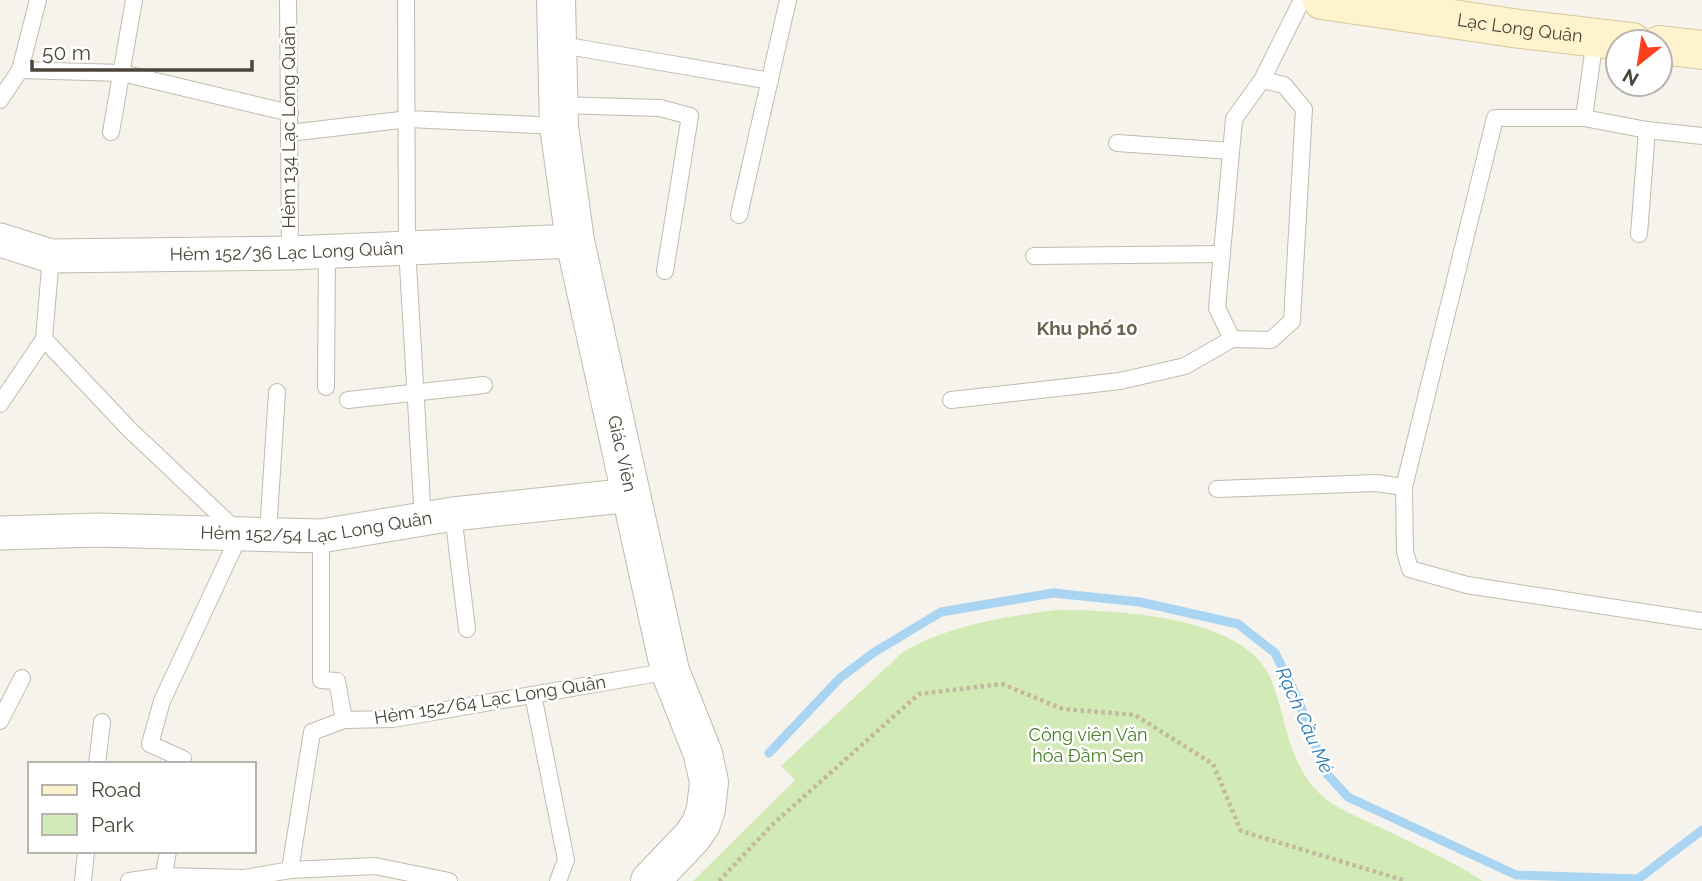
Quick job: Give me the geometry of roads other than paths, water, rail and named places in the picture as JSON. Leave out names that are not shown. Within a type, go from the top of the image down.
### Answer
[{"type":"main road","name":"Lạc Long Quân","points":[[1322,0],[1604,39]]},
{"type":"main road","points":[[1674,47],[1702,50]]},
{"type":"street","name":"Giác Viên","points":[[556,0],[559,115],[575,241],[670,670],[707,768],[709,796],[701,824],[650,881]]},
{"type":"street","name":"Hẻm 152/36 Lạc Long Quân","points":[[0,240],[51,256],[290,253],[575,241]]},
{"type":"street","name":"Hẻm 152/54 Lạc Long Quân","points":[[0,533],[97,530],[321,536],[438,517],[631,495]]},
{"type":"lane","points":[[0,100],[20,70],[38,0]]},
{"type":"lane","points":[[111,132],[134,0]]},
{"type":"lane","name":"Hẻm 134 Lạc Long Quân","points":[[288,0],[290,253]]},
{"type":"lane","points":[[406,0],[409,119],[407,248],[415,391],[438,517],[467,629]]},
{"type":"lane","points":[[739,215],[788,0]]},
{"type":"lane","points":[[1231,339],[1216,308],[1234,119],[1262,80],[1302,0]]},
{"type":"lane","points":[[556,44],[770,81]]},
{"type":"lane","points":[[1584,118],[1604,66]]},
{"type":"lane","points":[[20,70],[122,73],[290,113]]},
{"type":"lane","points":[[950,400],[1120,381],[1185,366],[1231,339],[1271,340],[1292,321],[1304,109],[1284,85],[1262,80]]},
{"type":"lane","points":[[289,133],[409,119],[559,115],[660,108],[690,116],[665,271]]},
{"type":"lane","points":[[1702,136],[1647,130],[1584,118],[1495,118],[1404,487],[1405,552],[1410,569],[1467,585],[1702,621]]},
{"type":"lane","points":[[1639,234],[1647,130]]},
{"type":"lane","points":[[1117,143],[1231,151]]},
{"type":"lane","points":[[326,387],[327,251]]},
{"type":"lane","points":[[1034,256],[1222,254]]},
{"type":"lane","points":[[0,404],[44,339],[51,256]]},
{"type":"lane","points":[[44,339],[130,430],[254,533]]},
{"type":"lane","points":[[348,400],[484,385]]},
{"type":"lane","points":[[182,762],[183,759],[150,744],[162,701],[254,533],[277,392]]},
{"type":"lane","points":[[1217,489],[1376,483],[1404,487]]},
{"type":"lane","points":[[321,536],[321,680],[337,681],[344,720]]},
{"type":"lane","name":"Hẻm 152/64 Lạc Long Quân","points":[[290,870],[312,732],[344,720],[393,719],[670,670]]},
{"type":"lane","points":[[0,721],[22,678]]},
{"type":"lane","points":[[533,695],[566,860],[558,881]]},
{"type":"lane","points":[[97,762],[103,722]]},
{"type":"lane","points":[[83,881],[86,853]]},
{"type":"lane","points":[[164,878],[168,853]]},
{"type":"lane","points":[[129,881],[164,878],[245,879],[290,870],[375,866],[449,881]]},
{"type":"waterway","name":"Rạch Cầu Mé","points":[[769,753],[840,678],[873,653],[941,612],[1053,593],[1140,602],[1238,624],[1275,653],[1297,697],[1326,773],[1348,797],[1516,875],[1638,879],[1702,830]]},
{"type":"district","name":"Khu phố 10","points":[[1087,328]]},
{"type":"park label","name":"Công viên Văn hóa Đầm Sen","points":[[1088,745]]}]
